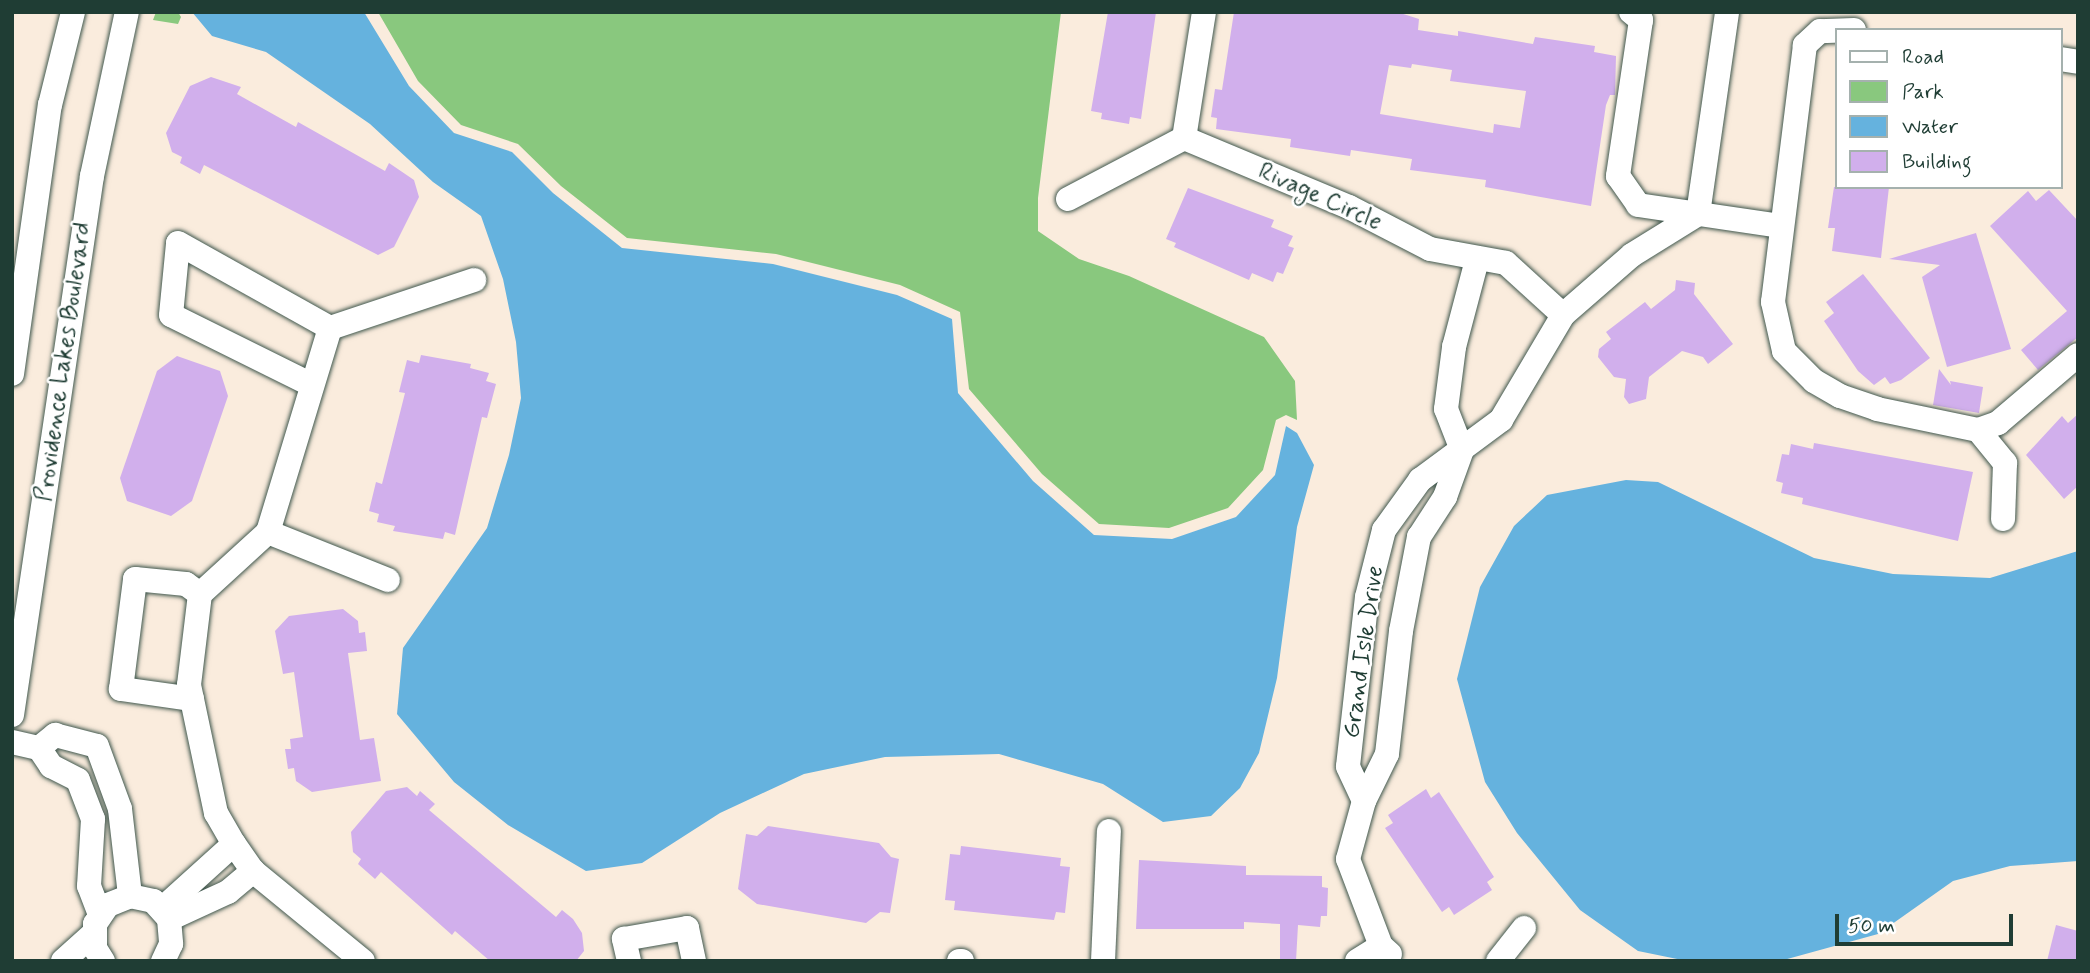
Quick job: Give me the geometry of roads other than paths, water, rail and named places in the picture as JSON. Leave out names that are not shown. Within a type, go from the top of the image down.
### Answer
[{"type":"street","name":"Providence Lakes Boulevard","points":[[12,374],[50,105],[73,12]]},
{"type":"street","name":"Providence Lakes Boulevard","points":[[12,715],[92,176],[127,12]]},
{"type":"street","points":[[1068,199],[1184,138],[1204,12]]},
{"type":"street","points":[[1631,12],[1641,20],[1618,176],[1639,205],[1781,226]]},
{"type":"street","points":[[1698,214],[1727,12]]},
{"type":"street","points":[[1834,30],[1820,30],[1805,45],[1773,302],[1784,351],[1814,381],[1840,396],[1877,409],[1978,430],[1998,423],[2078,355]]},
{"type":"street","name":"Rivage Circle","points":[[1184,138],[1349,207],[1430,248],[1476,260],[1506,263],[1563,316]]},
{"type":"street","name":"Grand Isle Drive","points":[[1364,801],[1348,766],[1362,634],[1384,530],[1420,480],[1501,420],[1563,316],[1632,255],[1698,214]]},
{"type":"street","points":[[312,385],[171,315],[178,243],[330,328],[474,280]]},
{"type":"street","points":[[1462,450],[1446,409],[1454,347],[1476,260]]},
{"type":"street","points":[[330,328],[268,532],[200,594],[189,685],[216,813],[234,844],[253,871],[363,961]]},
{"type":"street","points":[[1978,430],[2005,463],[2003,519]]},
{"type":"street","name":"Grand Isle Drive","points":[[1357,961],[1386,956],[1348,859],[1364,801],[1387,754],[1400,639],[1419,537],[1445,497],[1462,450]]},
{"type":"street","points":[[268,532],[388,580]]},
{"type":"street","points":[[192,699],[121,689],[135,579],[186,584],[200,594]]},
{"type":"street","points":[[1362,634],[1400,639]]},
{"type":"street","points":[[39,748],[55,735],[97,746],[120,809],[130,896]]},
{"type":"street","points":[[12,742],[39,748],[51,766],[78,780],[93,819],[89,886],[101,960]]},
{"type":"street","points":[[1103,961],[1109,831]]},
{"type":"street","points":[[165,914],[234,844]]},
{"type":"street","points":[[165,914],[228,892],[253,871]]},
{"type":"street","points":[[63,961],[97,924],[108,905],[130,896],[153,901],[165,914],[172,944],[163,961]]},
{"type":"street","points":[[629,961],[624,939],[687,928],[694,961]]},
{"type":"street","points":[[1498,961],[1524,928]]},
{"type":"water","points":[[192,12],[364,12],[409,86],[454,133],[512,152],[553,193],[622,248],[773,264],[897,295],[952,319],[958,393],[1033,481],[1094,535],[1172,539],[1236,517],[1275,475],[1286,426],[1297,433],[1314,465],[1297,527],[1277,678],[1259,753],[1240,788],[1211,816],[1163,822],[1103,784],[999,754],[885,757],[804,774],[720,813],[642,863],[586,871],[508,825],[454,782],[397,714],[403,648],[487,528],[509,455],[521,398],[516,342],[503,279],[481,216],[433,182],[370,124],[266,52],[212,36]]},
{"type":"water","points":[[1626,480],[1658,482],[1814,558],[1893,574],[1990,578],[2078,551],[2078,861],[2010,866],[1953,881],[1878,934],[1780,961],[1687,961],[1638,951],[1580,910],[1517,833],[1485,782],[1457,679],[1480,587],[1514,526],[1547,495]]}]
